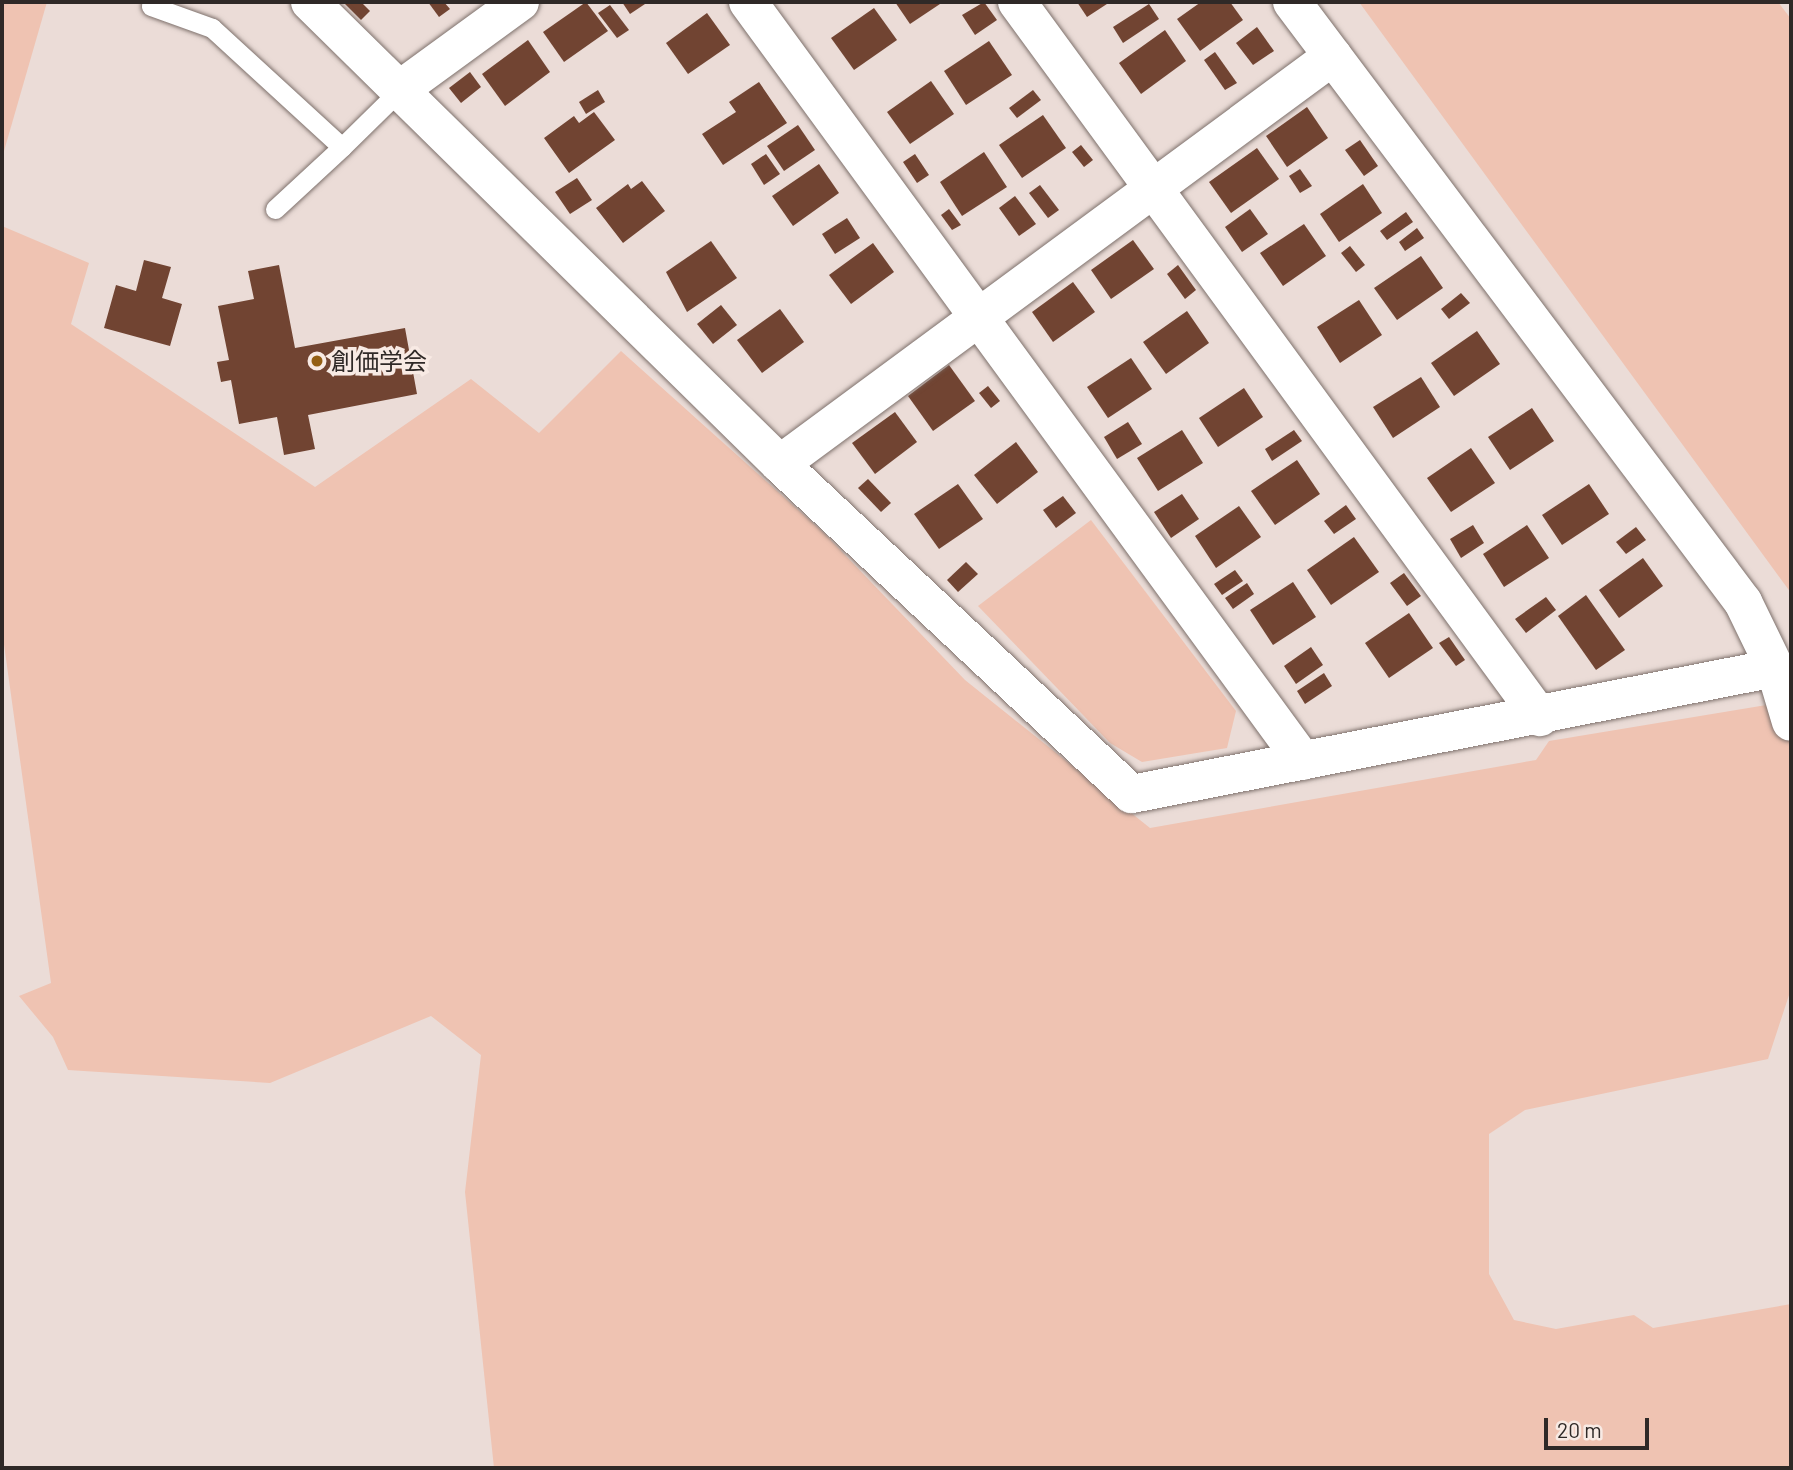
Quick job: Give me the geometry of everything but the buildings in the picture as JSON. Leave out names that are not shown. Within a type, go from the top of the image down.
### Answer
[{"type":"street","points":[[310,2],[402,89],[780,464],[1132,794],[1540,717],[1776,668]]},
{"type":"street","points":[[402,89],[520,2]]},
{"type":"street","points":[[748,2],[1303,761]]},
{"type":"street","points":[[1017,2],[1154,185],[1540,717]]},
{"type":"street","points":[[1292,2],[1743,602],[1776,668],[1791,722]]},
{"type":"street","points":[[780,464],[979,320],[1154,185],[1332,56]]},
{"type":"lane","points":[[153,2],[151,6],[212,28],[342,147]]},
{"type":"lane","points":[[275,209],[402,89]]},
{"type":"shaded area","points":[[2,2],[47,2],[2,158]]},
{"type":"shaded area","points":[[1359,2],[1778,2],[1791,19],[1791,593]]},
{"type":"shaded area","points":[[2,226],[89,263],[71,324],[315,487],[471,379],[539,433],[621,351],[824,533],[965,680],[1150,828],[1536,760],[1549,741],[1791,701],[1791,989],[1768,1059],[1525,1110],[1489,1134],[1489,1274],[1514,1320],[1556,1329],[1634,1315],[1653,1328],[1791,1304],[1791,1468],[494,1468],[465,1192],[481,1055],[431,1016],[270,1083],[68,1070],[53,1037],[19,996],[51,983],[2,630]]},
{"type":"shaded area","points":[[1091,520],[1236,711],[1227,748],[1142,762],[1110,743],[978,606]]},
{"type":"place","name":"創価学会","points":[[317,361]]}]
